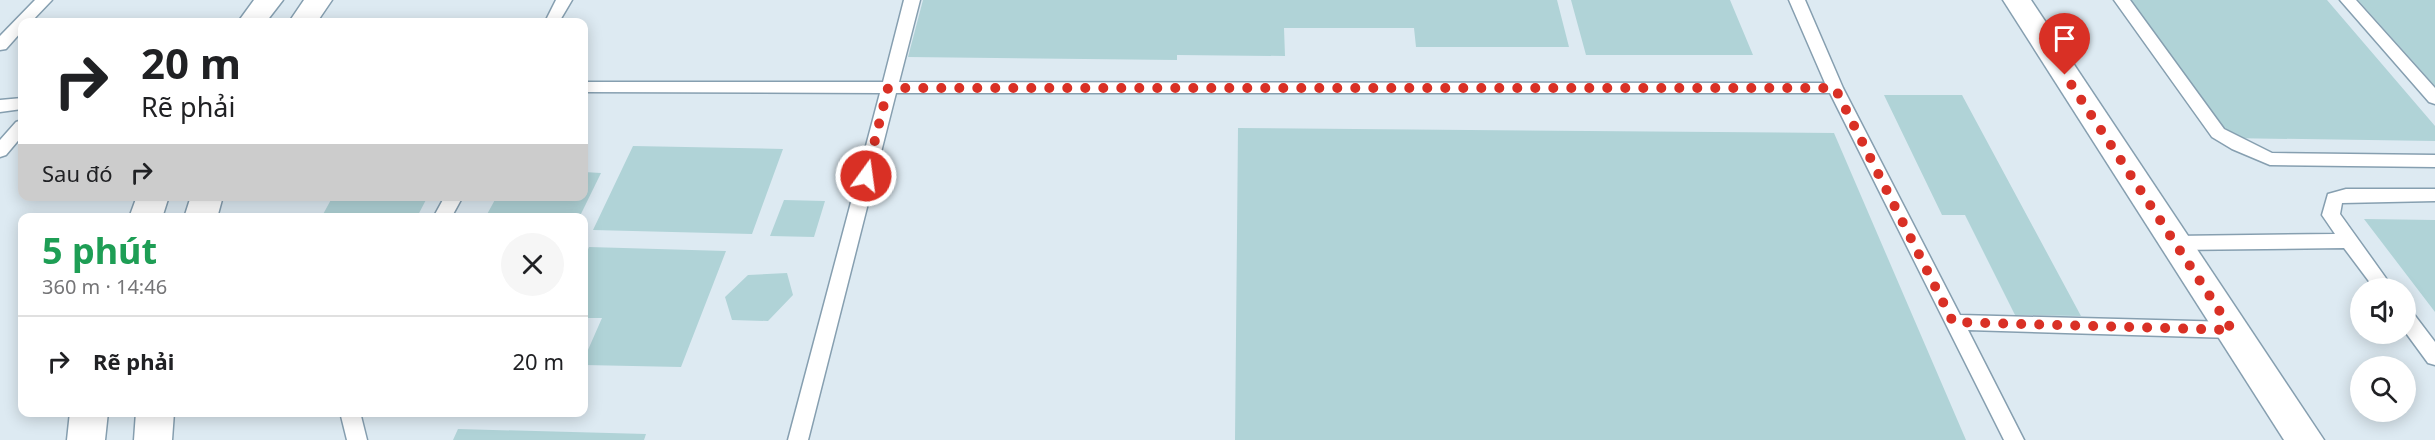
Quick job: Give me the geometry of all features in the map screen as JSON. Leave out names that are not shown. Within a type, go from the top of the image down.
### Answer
[{"type":"street","points":[[255,18],[269,0]]},
{"type":"street","points":[[306,18],[318,0]]},
{"type":"street","points":[[2017,0],[2305,440]]},
{"type":"street","points":[[86,440],[88,417]]},
{"type":"street","points":[[153,440],[155,417]]},
{"type":"lane","points":[[26,18],[44,0]]},
{"type":"lane","points":[[554,18],[564,0]]},
{"type":"lane","points":[[798,440],[912,0]]},
{"type":"lane","points":[[1797,0],[1835,88],[2014,440]]},
{"type":"lane","points":[[2122,0],[2218,133],[2238,145],[2270,159],[2435,161]]},
{"type":"lane","points":[[2348,0],[2435,98]]},
{"type":"lane","points":[[0,45],[18,27]]},
{"type":"lane","points":[[588,87],[1835,88]]},
{"type":"lane","points":[[0,106],[18,104]]},
{"type":"lane","points":[[0,151],[18,131]]},
{"type":"lane","points":[[2377,278],[2331,215],[2334,199],[2346,195],[2435,195]]},
{"type":"lane","points":[[2174,243],[2349,241]]},
{"type":"lane","points":[[1953,322],[2232,330]]},
{"type":"lane","points":[[2416,331],[2435,357]]},
{"type":"lane","points":[[351,417],[357,440]]},
{"type":"shaded area","points":[[0,0],[2435,0],[2435,440],[0,440]]},
{"type":"building","points":[[923,0],[1557,0],[1569,47],[1416,47],[1414,28],[1284,28],[1285,56],[1177,55],[1177,60],[908,57]]},
{"type":"building","points":[[1571,0],[1730,0],[1753,55],[1586,55]]},
{"type":"building","points":[[2130,0],[2327,0],[2435,126],[2435,141],[2227,138]]},
{"type":"building","points":[[2358,0],[2435,0],[2435,86]]},
{"type":"building","points":[[1884,95],[1962,95],[2081,316],[2015,315],[1965,215],[1942,215]]},
{"type":"building","points":[[1238,128],[1834,133],[1966,440],[1235,440]]},
{"type":"building","points":[[633,146],[783,149],[752,234],[593,230]]},
{"type":"building","points":[[588,172],[601,173],[588,200]]},
{"type":"building","points":[[784,200],[825,201],[814,237],[770,236]]},
{"type":"building","points":[[330,201],[425,201],[419,213],[324,213]]},
{"type":"building","points":[[494,201],[587,201],[581,213],[488,213]]},
{"type":"building","points":[[2364,219],[2435,220],[2435,312],[2416,287],[2416,278],[2409,278]]},
{"type":"building","points":[[589,247],[726,251],[681,367],[588,365],[588,350],[602,318],[588,318]]},
{"type":"building","points":[[787,273],[793,295],[768,321],[732,320],[725,297],[748,275]]},
{"type":"building","points":[[458,429],[646,434],[644,440],[453,440]]},
{"type":"route","points":[[866,176],[888,88],[1835,88],[1953,322],[2232,330],[2065,75]]}]
